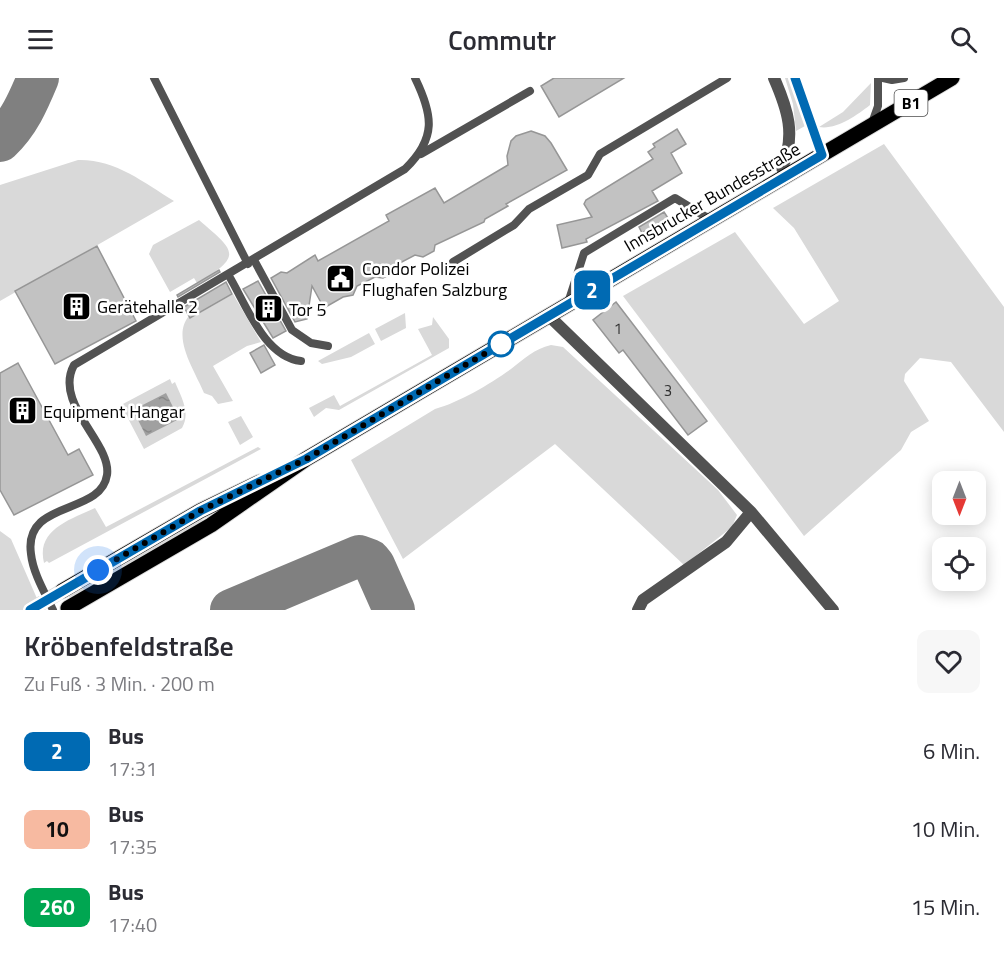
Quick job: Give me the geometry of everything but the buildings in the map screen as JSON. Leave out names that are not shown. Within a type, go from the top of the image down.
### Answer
[{"type":"main road","name":"Innsbrucker Bundesstraße","points":[[61,609],[211,525],[306,459],[952,78]]},
{"type":"main road","points":[[775,183],[782,168]]},
{"type":"main road","name":"Innsbrucker Bundesstraße","points":[[62,591],[200,511],[306,459]]},
{"type":"street","points":[[774,78],[790,119],[790,139],[782,168]]},
{"type":"street","points":[[548,315],[751,512],[833,610]]},
{"type":"street","points":[[638,610],[644,600],[726,542],[751,512]]},
{"type":"lane","points":[[154,78],[251,262],[292,330],[311,343],[328,346]]},
{"type":"lane","points":[[415,78],[425,100],[430,119],[428,137],[421,154]]},
{"type":"lane","points":[[453,262],[514,225],[528,209],[588,175],[600,154],[728,78]]},
{"type":"lane","points":[[795,78],[822,155]]},
{"type":"lane","points":[[869,127],[878,106],[878,78]]},
{"type":"lane","points":[[883,78],[892,81],[904,78]]},
{"type":"lane","points":[[61,609],[35,570],[30,541],[36,527],[47,517],[99,492],[107,479],[107,471],[72,399],[68,385],[70,373],[81,359],[229,276],[405,169],[421,154],[530,91]]},
{"type":"lane","points":[[568,304],[584,253],[675,198],[713,221]]},
{"type":"lane","points":[[229,276],[264,336],[289,359],[301,361]]},
{"type":"lane","points":[[116,560],[125,575]]},
{"type":"shaded area","points":[[785,78],[789,78],[805,126],[796,131],[793,104]]},
{"type":"shaded area","points":[[871,83],[870,105],[839,124],[819,127],[843,112]]},
{"type":"shaded area","points":[[884,144],[1004,307],[1004,432],[951,362],[920,358],[905,374],[904,381],[929,421],[911,432],[901,450],[804,536],[623,296],[735,232],[804,324],[839,301],[794,228],[773,208]]},
{"type":"shaded area","points":[[78,160],[104,163],[128,173],[174,201],[0,301],[0,185]]},
{"type":"shaded area","points":[[199,220],[227,246],[228,259],[212,274],[197,283],[194,278],[170,292],[149,254],[153,245]]},
{"type":"shaded area","points":[[233,294],[261,342],[247,346],[213,366],[233,401],[218,404],[212,396],[204,393],[186,354],[182,334],[189,316],[191,318]]},
{"type":"shaded area","points":[[405,313],[406,328],[381,341],[375,329]]},
{"type":"shaded area","points":[[433,317],[449,339],[449,348],[339,410],[326,408],[314,417],[309,408],[334,395],[340,406],[432,355],[418,329],[432,325]]},
{"type":"shaded area","points":[[369,333],[375,344],[351,357],[322,364],[318,361]]},
{"type":"shaded area","points":[[551,345],[563,347],[718,490],[737,515],[732,527],[684,565],[555,444],[403,559],[351,460],[435,409],[484,386],[535,351]]},
{"type":"shaded area","points":[[170,379],[172,384],[175,382],[182,399],[185,422],[182,428],[144,449],[121,405]]},
{"type":"shaded area","points":[[241,416],[253,437],[240,445],[228,422]]},
{"type":"shaded area","points":[[258,447],[261,449],[49,563],[47,561],[44,563],[45,542],[50,534],[65,522],[95,508],[106,527]]},
{"type":"shaded area","points":[[201,518],[204,521],[71,600],[69,596]]},
{"type":"shaded area","points":[[0,531],[11,539],[42,610],[0,610]]},
{"type":"water","points":[[166,393],[179,419],[146,436],[133,410]]},
{"type":"taxiway","points":[[0,141],[18,119],[38,78]]},
{"type":"taxiway","points":[[231,610],[359,556],[370,560],[374,565],[394,610]]},
{"type":"tunnel","points":[[30,610],[62,591]]},
{"type":"bus line","name":"2","points":[[30,610],[200,511],[306,459],[822,155],[795,78]]},
{"type":"place","name":"Condor Polizei Flughafen Salzburg","points":[[341,278]]},
{"type":"place","name":"Gerätehalle 2","points":[[76,306]]},
{"type":"place","name":"Tor 5","points":[[268,309]]},
{"type":"place","name":"Equipment Hangar","points":[[22,411]]},
{"type":"route","points":[[98,570],[200,511],[306,459],[501,344]]}]
